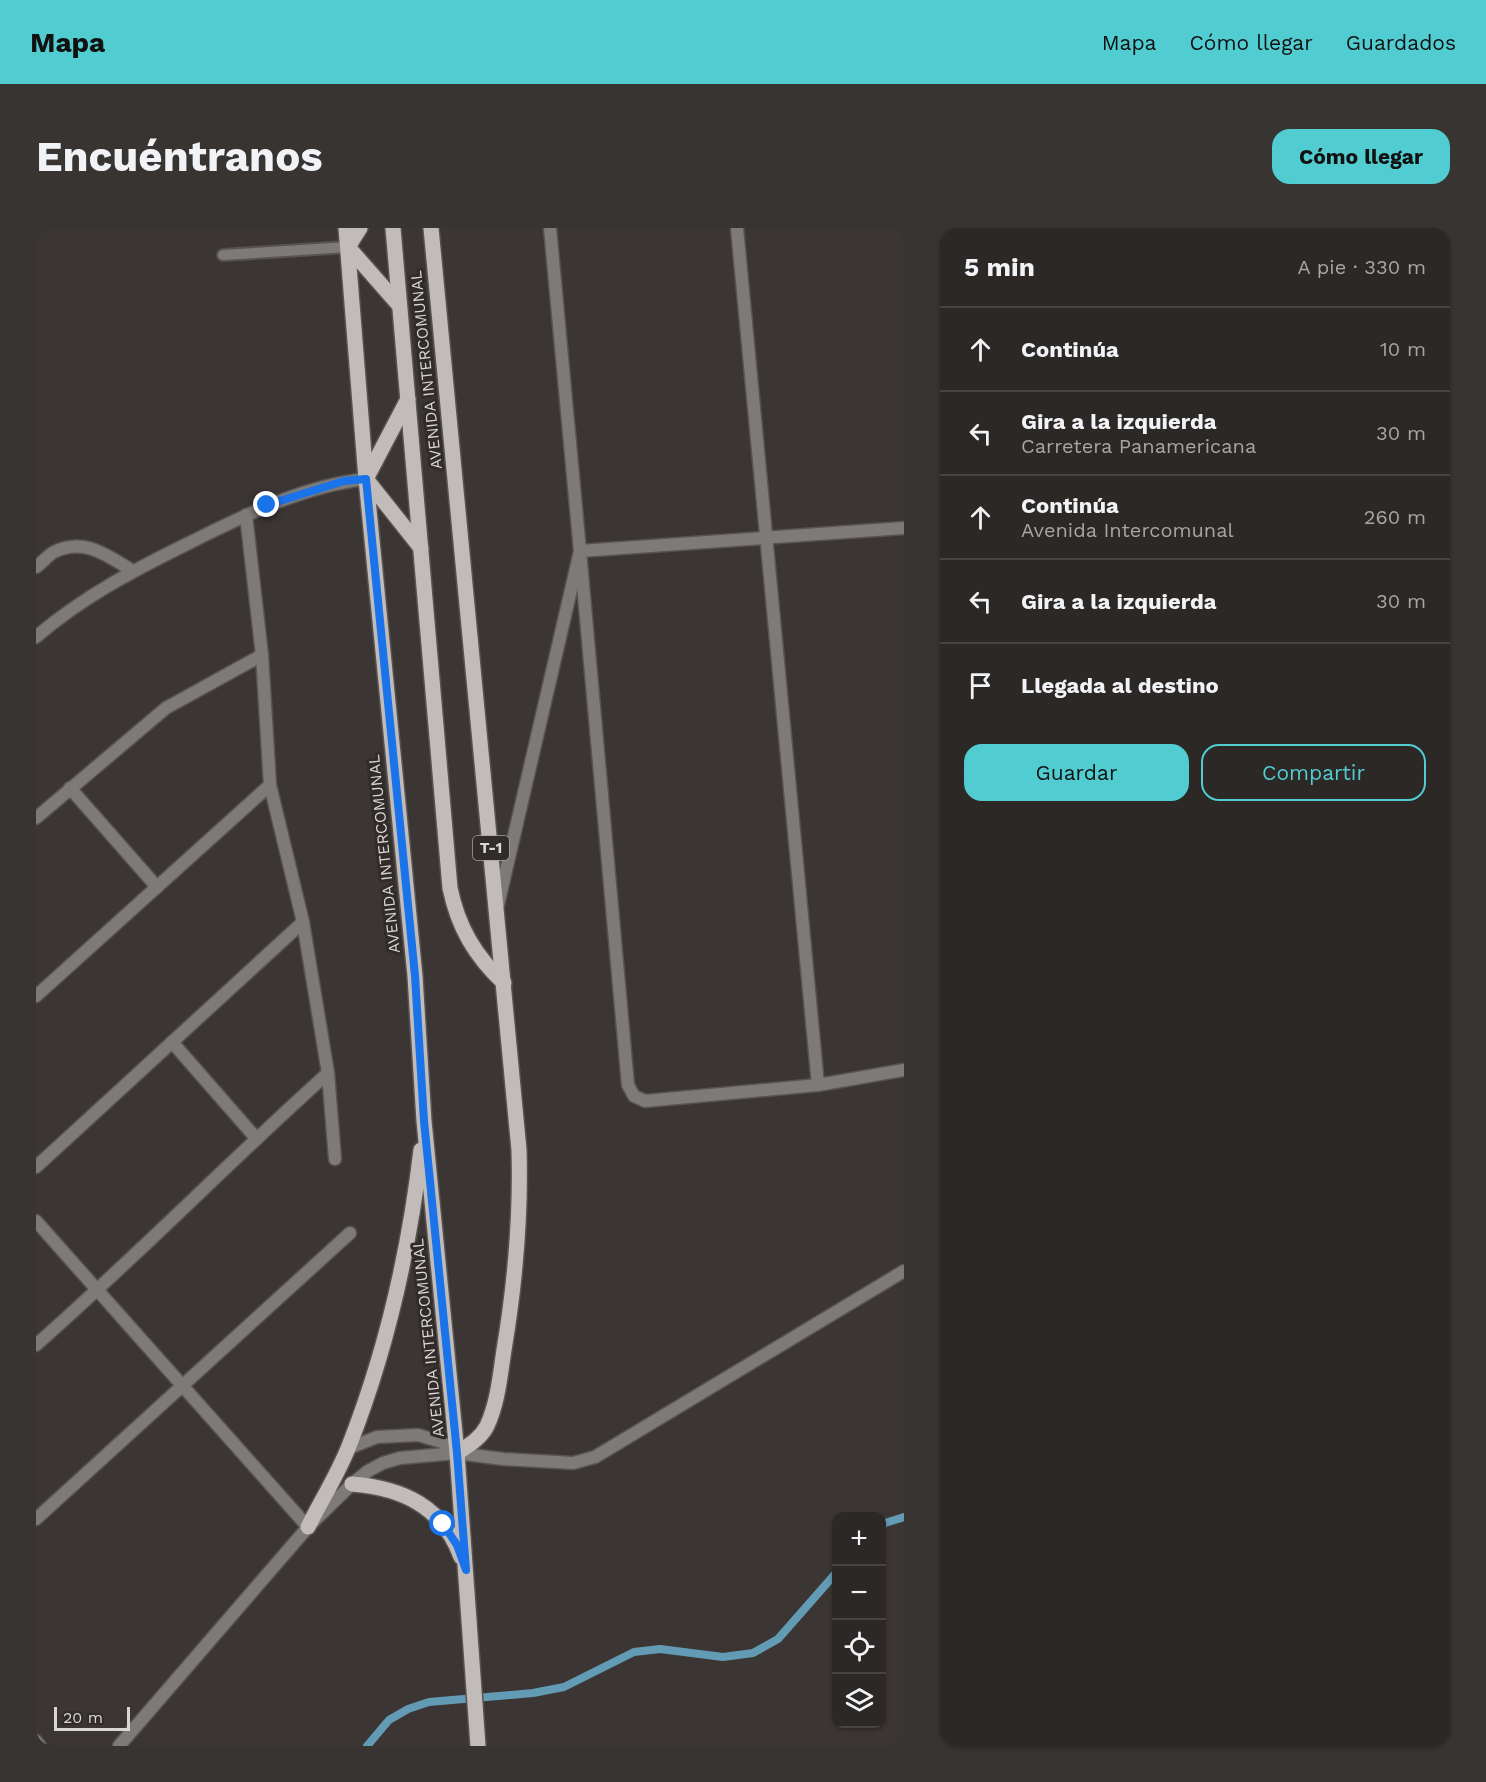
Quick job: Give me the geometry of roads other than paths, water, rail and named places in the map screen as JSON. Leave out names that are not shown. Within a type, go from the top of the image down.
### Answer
[{"type":"main road","name":"AVENIDA INTERCOMUNAL","points":[[346,228],[366,479],[414,964],[424,1121],[457,1453],[478,1439],[497,1399],[518,1257],[521,1199],[519,1150],[504,983],[431,228]]},
{"type":"main road","points":[[360,228],[348,247],[399,305]]},
{"type":"main road","points":[[393,228],[450,888],[454,909],[462,930],[487,968],[504,983]]},
{"type":"main road","points":[[408,399],[366,479],[421,548]]},
{"type":"main road","points":[[308,1527],[349,1448],[373,1379],[406,1251],[417,1186],[424,1121]]},
{"type":"main road","points":[[457,1453],[478,1746]]},
{"type":"main road","points":[[352,1484],[378,1486],[402,1493],[424,1507],[443,1524],[457,1545],[466,1570]]},
{"type":"street","points":[[550,228],[628,1085],[634,1096],[645,1101],[818,1084],[904,1070]]},
{"type":"street","points":[[737,228],[818,1084]]},
{"type":"street","points":[[36,637],[58,618],[134,571],[246,515],[267,505],[344,481],[366,479]]},
{"type":"street","points":[[246,515],[262,655],[270,785],[303,922],[328,1073],[335,1159]]},
{"type":"street","points":[[580,551],[904,528]]},
{"type":"street","points":[[36,567],[54,552],[81,546],[97,550],[134,571]]},
{"type":"street","points":[[497,912],[580,551]]},
{"type":"street","points":[[36,818],[166,708],[262,655]]},
{"type":"street","points":[[36,996],[270,785]]},
{"type":"street","points":[[70,788],[157,887]]},
{"type":"street","points":[[36,1167],[303,922]]},
{"type":"street","points":[[172,1042],[256,1138]]},
{"type":"street","points":[[36,1345],[98,1291],[256,1138],[328,1073]]},
{"type":"street","points":[[36,1221],[308,1527]]},
{"type":"street","points":[[36,1519],[350,1233]]},
{"type":"street","points":[[119,1746],[308,1527],[368,1471],[400,1458],[457,1453],[502,1459],[573,1463],[594,1457],[904,1271]]},
{"type":"street","points":[[349,1448],[377,1437],[418,1435],[442,1442],[457,1453]]},
{"type":"street","points":[[36,1741],[40,1746]]},
{"type":"lane","points":[[223,255],[348,247]]},
{"type":"waterway","points":[[886,1523],[904,1517]]},
{"type":"waterway","points":[[367,1746],[389,1720],[408,1709],[429,1702],[533,1693],[564,1687],[634,1652],[660,1649],[723,1657],[753,1653],[778,1639],[832,1578]]}]
